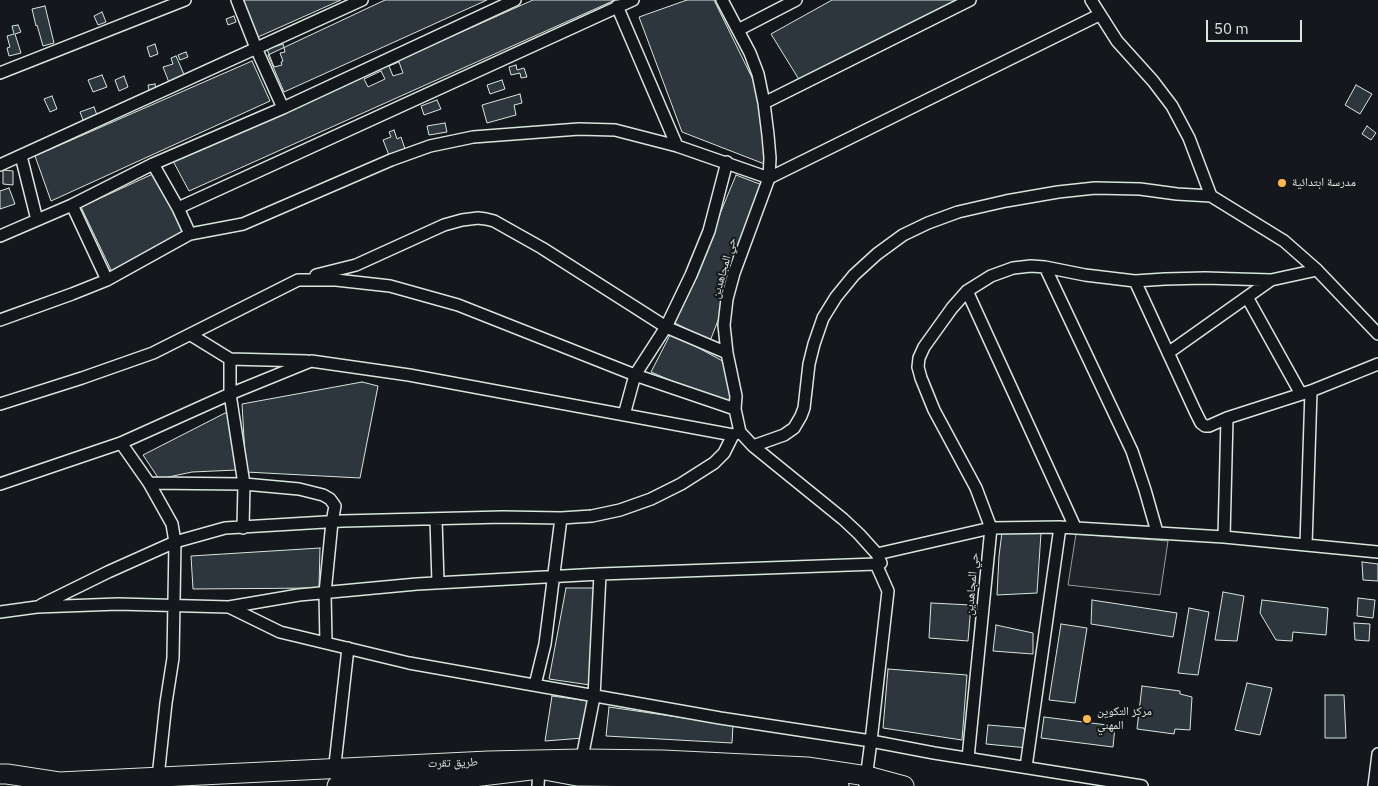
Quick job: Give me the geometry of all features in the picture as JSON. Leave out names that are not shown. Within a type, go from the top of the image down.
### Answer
[{"type":"main road","name":"طريق تقرت","points":[[335,780],[580,768],[663,760],[807,767],[866,781],[904,786]]},
{"type":"main road","name":"طريق تقرت","points":[[5,778],[59,782],[158,777],[425,783],[539,778],[580,768],[822,783],[839,786]]},
{"type":"street","points":[[0,73],[185,0]]},
{"type":"street","points":[[237,0],[283,108]]},
{"type":"street","points":[[0,164],[362,0]]},
{"type":"street","points":[[0,236],[72,205],[153,164],[283,108],[515,0]]},
{"type":"street","points":[[178,208],[633,0]]},
{"type":"street","name":"حي المجاهدين","points":[[722,0],[758,74],[768,135],[769,178],[734,274],[727,299],[724,325],[726,354],[736,396],[736,433]]},
{"type":"street","points":[[738,30],[796,0]]},
{"type":"street","points":[[764,103],[970,0]]},
{"type":"street","points":[[1091,0],[1117,41],[1153,81],[1172,106],[1189,138],[1211,196]]},
{"type":"street","points":[[617,6],[678,146]]},
{"type":"street","points":[[0,320],[107,280],[190,234],[243,224],[391,160],[430,146],[473,137],[579,129],[615,130],[678,146],[769,178],[1099,15]]},
{"type":"street","points":[[21,156],[37,220]]},
{"type":"street","points":[[624,415],[635,375],[666,327],[691,275],[709,231],[727,162]]},
{"type":"street","points":[[153,164],[178,208],[190,234]]},
{"type":"street","points":[[753,446],[784,436],[794,428],[804,408],[809,364],[823,318],[836,297],[854,275],[877,254],[903,236],[928,223],[958,212],[1006,201],[1095,188],[1140,189],[1211,196],[1284,241],[1316,270],[1378,334]]},
{"type":"street","points":[[72,205],[107,280]]},
{"type":"street","points":[[0,404],[153,353],[298,280],[356,265],[444,225],[462,220],[486,219],[494,221],[542,248],[666,327],[726,354]]},
{"type":"street","points":[[1316,270],[1271,280],[1205,278],[1135,281],[1085,275],[1045,267],[1013,268],[991,276],[967,291],[952,308],[924,347],[919,358],[918,367],[934,410],[976,488],[991,528],[1075,527],[1157,532],[1378,552]]},
{"type":"street","points":[[1045,267],[1132,451],[1157,532]]},
{"type":"street","points":[[298,280],[336,280],[390,286],[458,305],[635,375],[736,409]]},
{"type":"street","points":[[1168,353],[1271,280]]},
{"type":"street","points":[[1135,281],[1201,424],[1204,426],[1209,426],[1227,418],[1306,392],[1378,364]]},
{"type":"street","points":[[967,291],[1075,527]]},
{"type":"street","points":[[1247,297],[1306,392],[1306,545]]},
{"type":"street","points":[[191,335],[230,359],[311,361],[409,375],[624,415],[736,433],[843,519],[877,559],[888,592],[866,781]]},
{"type":"street","points":[[230,359],[230,394],[244,484],[243,528]]},
{"type":"street","points":[[0,484],[121,443],[230,394],[311,361]]},
{"type":"street","points":[[1224,537],[1227,418]]},
{"type":"street","points":[[37,607],[175,542],[225,528],[332,522],[503,517],[561,518],[592,516],[620,510],[650,499],[681,484],[714,463],[724,453],[736,433]]},
{"type":"street","points":[[121,443],[149,483],[172,524],[175,542],[174,658],[166,703],[158,777]]},
{"type":"street","points":[[149,483],[244,484],[299,489],[323,495],[330,499],[335,506],[326,593],[326,643]]},
{"type":"street","points":[[536,685],[545,644],[561,518]]},
{"type":"street","points":[[436,519],[438,583]]},
{"type":"street","points":[[1026,767],[1060,527]]},
{"type":"street","name":"حي المجاهدين","points":[[229,607],[299,595],[438,583],[877,559],[991,528],[968,758]]},
{"type":"street","points":[[580,768],[594,697],[600,574]]},
{"type":"street","points":[[0,612],[37,607],[118,604],[229,607],[280,632],[409,663],[594,697],[1142,786]]},
{"type":"street","points":[[335,780],[348,648]]},
{"type":"street","points":[[1374,786],[1378,754]]},
{"type":"shaded area","points":[[1076,534],[1168,541],[1160,595],[1068,585]]},
{"type":"building","points":[[243,0],[341,0],[258,37]]},
{"type":"building","points":[[385,0],[487,0],[284,92],[268,55]]},
{"type":"building","points":[[533,0],[615,0],[189,191],[173,161]]},
{"type":"building","points":[[687,0],[714,0],[763,100],[767,165],[682,132],[639,17]]},
{"type":"building","points":[[832,0],[972,0],[803,86],[771,34]]},
{"type":"building","points":[[45,6],[54,43],[43,46],[32,9]]},
{"type":"building","points":[[102,12],[106,22],[98,25],[94,16]]},
{"type":"building","points":[[234,16],[236,22],[228,25],[226,19]]},
{"type":"building","points":[[18,25],[21,32],[15,34],[21,53],[9,56],[7,48],[10,47],[7,36],[14,34],[12,26]]},
{"type":"building","points":[[155,44],[158,54],[150,57],[147,47]]},
{"type":"building","points":[[283,44],[285,52],[280,53],[283,61],[281,62],[282,65],[274,67],[267,49]]},
{"type":"building","points":[[186,52],[188,57],[180,60],[178,55]]},
{"type":"building","points":[[176,56],[186,79],[170,85],[163,67],[173,64],[171,58]]},
{"type":"building","points":[[252,61],[270,101],[51,201],[35,156]]},
{"type":"building","points":[[399,62],[403,73],[393,76],[389,66]]},
{"type":"building","points":[[516,65],[517,70],[524,68],[527,77],[521,78],[520,73],[511,75],[509,67]]},
{"type":"building","points":[[381,71],[385,79],[368,87],[364,79]]},
{"type":"building","points":[[102,75],[107,87],[93,92],[88,80]]},
{"type":"building","points":[[124,76],[128,87],[119,91],[115,80]]},
{"type":"building","points":[[502,80],[505,89],[490,94],[487,85]]},
{"type":"building","points":[[155,84],[156,90],[149,91],[148,85]]},
{"type":"building","points":[[1356,85],[1372,94],[1360,114],[1345,105]]},
{"type":"building","points":[[520,94],[522,103],[514,105],[516,115],[487,123],[482,105]]},
{"type":"building","points":[[52,96],[57,109],[50,112],[44,99]]},
{"type":"building","points":[[437,100],[441,109],[424,115],[421,106]]},
{"type":"building","points":[[94,107],[97,115],[83,120],[80,112]]},
{"type":"building","points":[[445,123],[447,132],[429,135],[427,126]]},
{"type":"building","points":[[1367,126],[1376,133],[1371,140],[1362,134]]},
{"type":"building","points":[[394,130],[397,139],[401,137],[405,149],[389,155],[383,140],[391,137],[389,132]]},
{"type":"building","points":[[3,170],[13,171],[13,185],[3,184]]},
{"type":"building","points":[[155,173],[188,241],[112,272],[81,207]]},
{"type":"building","points":[[736,175],[770,188],[710,341],[675,323]]},
{"type":"building","points":[[9,188],[15,204],[0,209],[0,191]]},
{"type":"building","points":[[671,333],[730,365],[740,410],[651,372]]},
{"type":"building","points":[[362,382],[378,386],[360,478],[246,472],[242,404]]},
{"type":"building","points":[[231,410],[237,470],[192,472],[159,479],[143,455]]},
{"type":"building","points":[[1002,532],[1041,533],[1037,593],[997,595]]},
{"type":"building","points":[[320,548],[319,588],[193,589],[191,556]]},
{"type":"building","points":[[1362,562],[1378,564],[1378,581],[1363,580]]},
{"type":"building","points":[[566,588],[600,588],[590,685],[549,679]]},
{"type":"building","points":[[1223,592],[1244,596],[1237,641],[1215,640]]},
{"type":"building","points":[[1358,598],[1375,600],[1373,618],[1357,616]]},
{"type":"building","points":[[1092,600],[1177,613],[1173,637],[1091,624]]},
{"type":"building","points":[[1262,600],[1328,608],[1326,635],[1293,632],[1292,641],[1276,640],[1260,613]]},
{"type":"building","points":[[931,603],[971,605],[968,641],[929,638]]},
{"type":"building","points":[[1189,608],[1209,612],[1198,675],[1178,673]]},
{"type":"building","points":[[1354,623],[1370,624],[1369,641],[1355,640]]},
{"type":"building","points":[[1061,624],[1087,628],[1075,703],[1049,700]]},
{"type":"building","points":[[996,625],[1033,633],[1033,654],[993,651]]},
{"type":"building","points":[[888,669],[967,675],[962,740],[883,728]]},
{"type":"building","points":[[1247,683],[1272,688],[1260,735],[1235,730]]},
{"type":"building","points":[[1142,686],[1180,691],[1180,694],[1192,697],[1190,730],[1175,729],[1174,734],[1137,729]]},
{"type":"building","points":[[1325,695],[1344,695],[1346,738],[1325,738]]},
{"type":"building","points":[[552,696],[589,701],[583,738],[545,741]]},
{"type":"building","points":[[609,707],[733,725],[732,743],[606,736]]},
{"type":"building","points":[[1044,717],[1115,726],[1113,747],[1041,738]]},
{"type":"building","points":[[988,725],[1024,728],[1028,748],[986,744]]},
{"type":"place","name":"مدرسة ابتدائية","points":[[1282,183]]},
{"type":"place","name":"مركز التكوين المهني","points":[[1087,719]]}]
